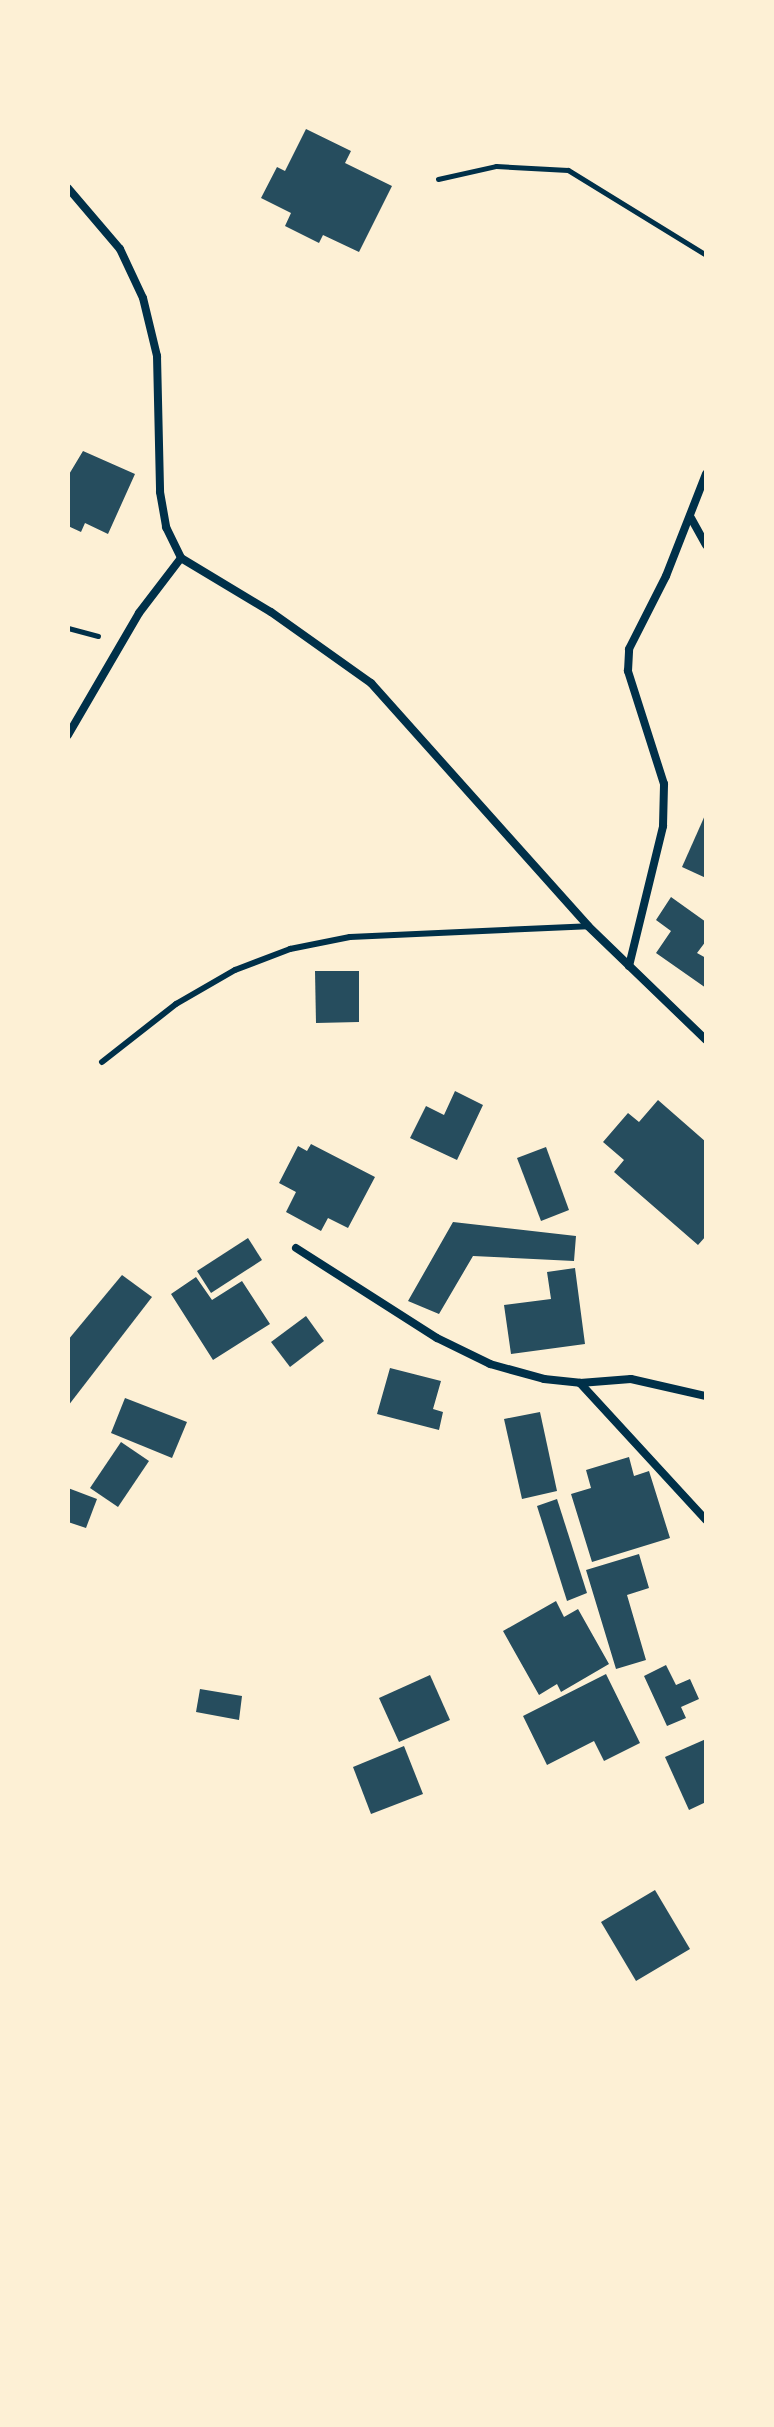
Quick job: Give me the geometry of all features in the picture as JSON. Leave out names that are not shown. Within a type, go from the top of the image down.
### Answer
[{"type":"street","points":[[68,188],[120,249],[143,298],[157,356],[160,492],[166,527],[181,558],[271,612],[371,683],[588,926],[706,1040]]},
{"type":"street","points":[[629,966],[656,864],[664,798],[655,750],[628,671],[629,649],[691,518],[706,474]]},
{"type":"street","points":[[691,518],[706,545]]},
{"type":"street","points":[[68,735],[139,613],[181,558]]},
{"type":"street","points":[[296,1248],[401,1316],[490,1364],[580,1383],[631,1379],[706,1396]]},
{"type":"street","points":[[580,1383],[706,1520]]},
{"type":"lane","points":[[102,1062],[176,1004],[235,970],[290,949],[350,937],[588,926]]},
{"type":"path","points":[[438,179],[496,166],[568,170],[706,255]]},
{"type":"building","points":[[306,129],[351,151],[345,163],[392,186],[359,252],[323,235],[319,243],[285,226],[291,213],[261,198],[277,167],[285,171]]},
{"type":"building","points":[[83,451],[135,474],[108,534],[85,523],[81,532],[68,526],[68,476]]},
{"type":"building","points":[[706,813],[706,878],[682,867]]},
{"type":"building","points":[[671,897],[706,922],[706,941],[697,953],[706,958],[706,988],[656,953],[671,931],[656,920]]},
{"type":"building","points":[[315,971],[359,971],[359,1022],[316,1023]]},
{"type":"building","points":[[455,1091],[483,1105],[457,1160],[410,1138],[426,1106],[444,1115]]},
{"type":"building","points":[[658,1100],[706,1142],[706,1236],[698,1245],[614,1172],[624,1160],[603,1142],[628,1113],[639,1122]]},
{"type":"building","points":[[311,1144],[375,1177],[348,1228],[328,1218],[321,1231],[286,1212],[296,1192],[279,1183],[298,1146],[307,1151]]},
{"type":"building","points":[[546,1147],[569,1210],[541,1221],[517,1158]]},
{"type":"building","points":[[453,1222],[576,1236],[574,1261],[473,1256],[439,1314],[408,1301]]},
{"type":"building","points":[[248,1238],[262,1260],[211,1293],[197,1271]]},
{"type":"building","points":[[575,1268],[585,1344],[511,1354],[504,1305],[551,1299],[547,1272]]},
{"type":"building","points":[[122,1275],[152,1297],[68,1406],[68,1340]]},
{"type":"building","points":[[196,1277],[212,1300],[242,1281],[270,1324],[213,1360],[171,1294]]},
{"type":"building","points":[[306,1316],[324,1341],[290,1367],[271,1342]]},
{"type":"building","points":[[390,1368],[441,1381],[433,1409],[443,1412],[439,1430],[377,1414]]},
{"type":"building","points":[[125,1398],[187,1422],[172,1458],[111,1433]]},
{"type":"building","points":[[540,1412],[557,1491],[522,1499],[504,1419]]},
{"type":"building","points":[[121,1442],[149,1461],[118,1507],[90,1488]]},
{"type":"building","points":[[629,1457],[634,1476],[649,1471],[670,1538],[592,1562],[571,1494],[591,1488],[586,1470]]},
{"type":"building","points":[[68,1488],[97,1499],[86,1528],[68,1522]]},
{"type":"building","points":[[557,1499],[587,1593],[567,1601],[537,1506]]},
{"type":"building","points":[[639,1554],[649,1588],[627,1595],[646,1660],[616,1669],[586,1570]]},
{"type":"building","points":[[556,1601],[564,1617],[578,1609],[609,1664],[561,1692],[557,1684],[539,1695],[503,1631]]},
{"type":"building","points":[[666,1665],[676,1685],[690,1679],[699,1699],[681,1707],[686,1718],[667,1726],[644,1676]]},
{"type":"building","points":[[606,1674],[640,1743],[604,1761],[594,1741],[547,1765],[523,1716]]},
{"type":"building","points":[[430,1675],[450,1720],[399,1742],[379,1698]]},
{"type":"building","points":[[200,1689],[242,1696],[239,1720],[196,1712]]},
{"type":"building","points":[[706,1739],[706,1802],[689,1810],[665,1757]]},
{"type":"building","points":[[404,1746],[423,1794],[371,1814],[353,1767]]},
{"type":"building","points":[[655,1890],[690,1949],[636,1981],[601,1922]]}]
